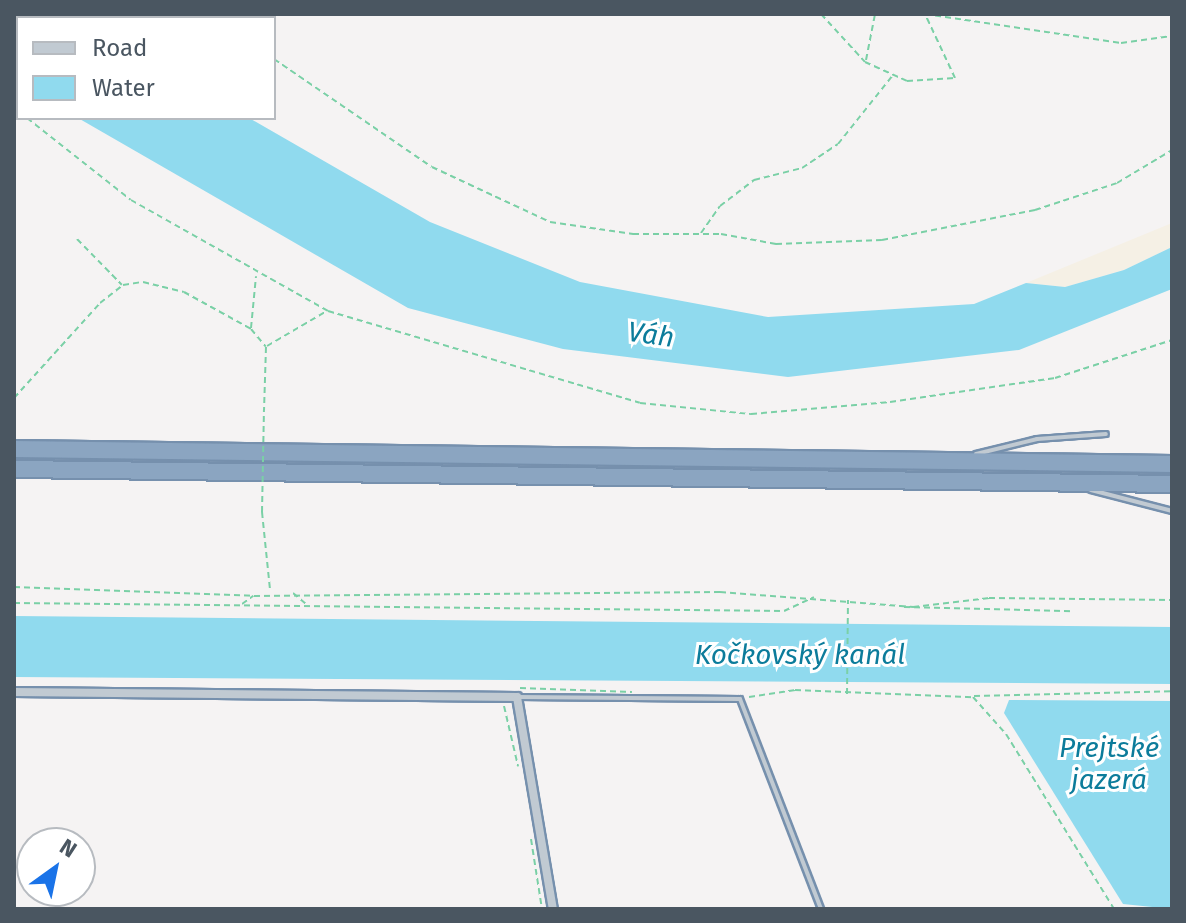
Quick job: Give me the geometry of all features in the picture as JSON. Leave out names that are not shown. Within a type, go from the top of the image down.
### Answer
[{"type":"highway","points":[[14,449],[1172,464]]},
{"type":"highway","points":[[14,469],[1172,484]]},
{"type":"street","points":[[14,692],[517,697],[553,909]]},
{"type":"lane","points":[[965,463],[984,448],[1106,434]]},
{"type":"lane","points":[[1069,483],[1172,511]]},
{"type":"lane","points":[[517,697],[740,699],[821,909]]},
{"type":"path","points":[[821,14],[865,62],[907,81],[955,78],[925,14]]},
{"type":"path","points":[[865,62],[875,14]]},
{"type":"path","points":[[925,14],[1121,43],[1172,36]]},
{"type":"path","points":[[276,60],[432,167],[550,222],[700,234],[776,244],[882,240],[1035,210],[1117,183],[1172,150]]},
{"type":"path","points":[[700,234],[720,206],[754,180],[802,168],[838,144],[893,75]]},
{"type":"path","points":[[30,120],[131,200],[256,275],[328,311],[640,403],[727,414],[1055,378],[1172,340]]},
{"type":"path","points":[[77,239],[123,285],[184,292],[251,329],[266,347],[262,512],[270,591]]},
{"type":"path","points":[[251,329],[256,275]]},
{"type":"path","points":[[14,398],[123,285]]},
{"type":"path","points":[[266,347],[328,311]]},
{"type":"path","points":[[14,587],[254,596]]},
{"type":"path","points":[[240,605],[270,591],[817,596],[899,606],[1073,611]]},
{"type":"path","points":[[292,592],[309,605]]},
{"type":"path","points":[[14,603],[784,611],[817,596]]},
{"type":"path","points":[[899,606],[989,598],[1172,600]]},
{"type":"path","points":[[847,696],[848,599]]},
{"type":"path","points":[[740,699],[795,690],[847,696],[910,690],[973,697],[1172,691]]},
{"type":"path","points":[[502,697],[520,773]]},
{"type":"path","points":[[973,697],[1006,734],[1114,909]]},
{"type":"path","points":[[530,833],[542,909]]},
{"type":"sand","points":[[1172,223],[1172,247],[1124,270],[1065,287],[1026,283]]},
{"type":"water","points":[[14,14],[122,16],[16,16],[16,38]]},
{"type":"water","name":"Váh","points":[[81,120],[252,120],[430,222],[580,282],[768,317],[974,304],[1026,283],[1065,287],[1124,270],[1172,247],[1172,289],[1019,350],[788,377],[563,349],[408,308]]},
{"type":"water","name":"Kočkovský kanál","points":[[14,616],[1172,627],[1172,684],[14,677]]},
{"type":"water","name":"Prejtské jazerá","points":[[1009,700],[1172,701],[1172,909],[1123,904],[1004,713]]}]
